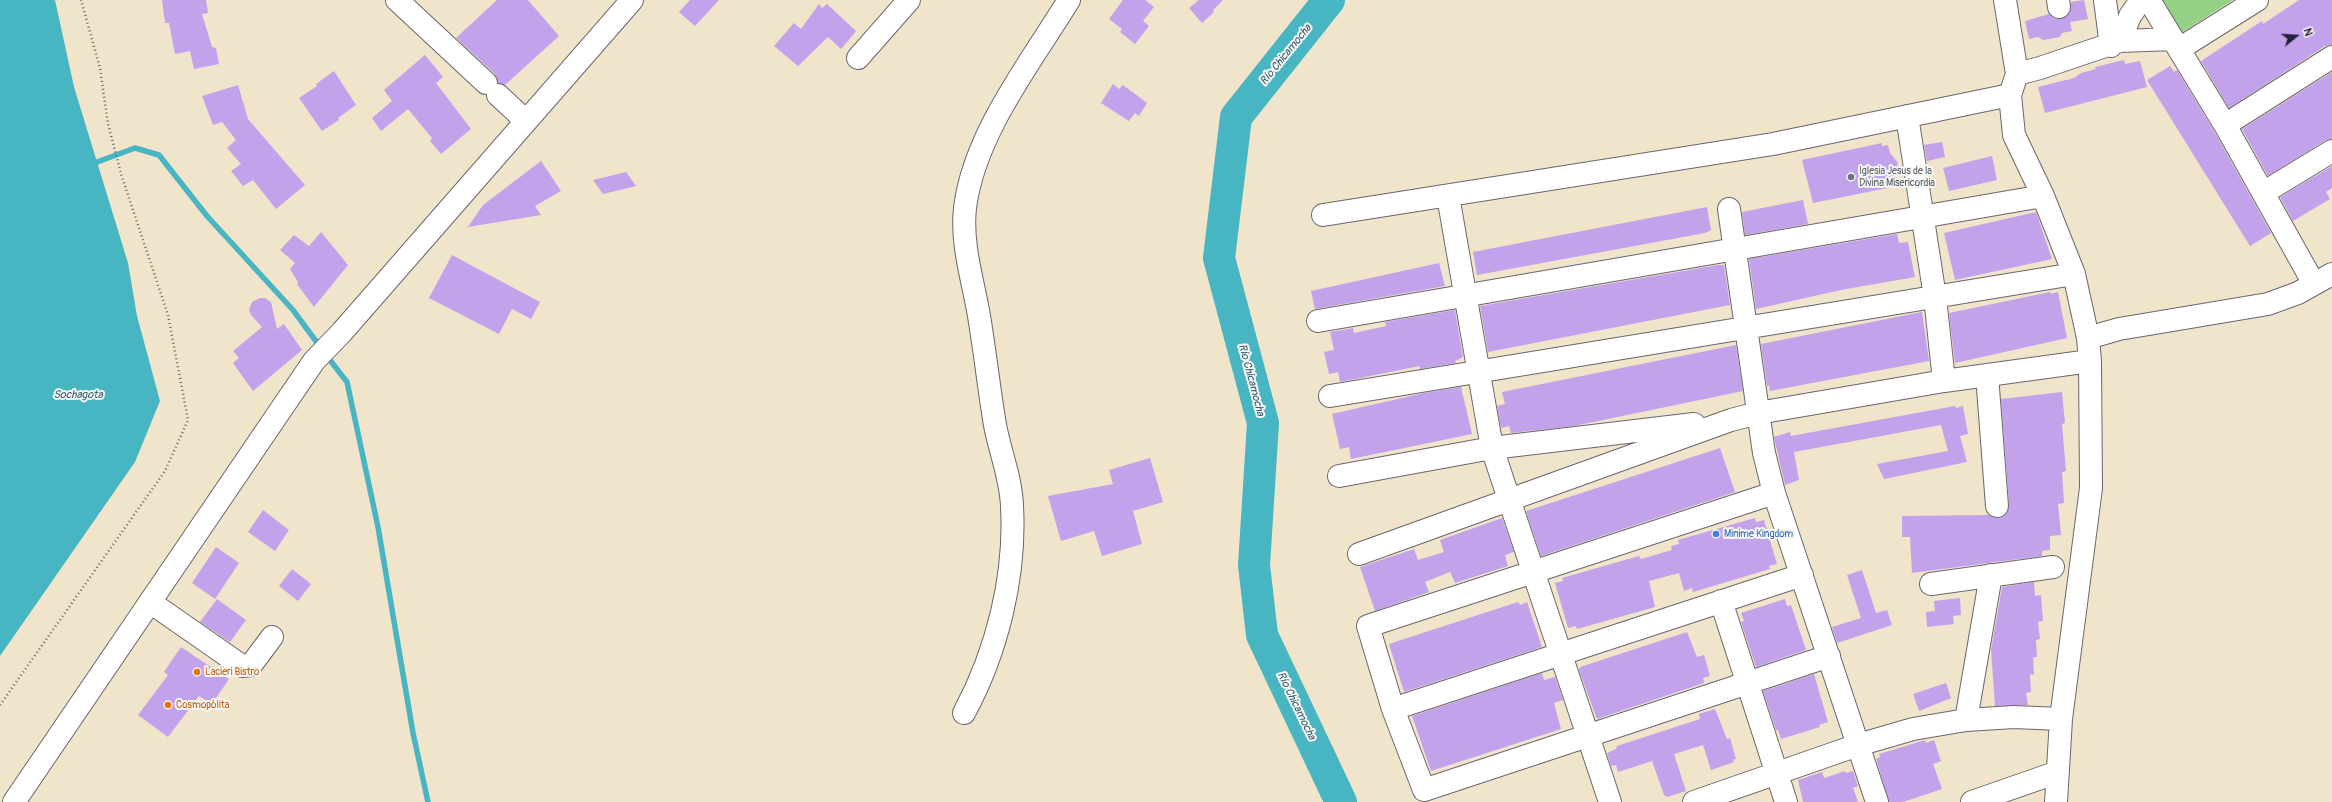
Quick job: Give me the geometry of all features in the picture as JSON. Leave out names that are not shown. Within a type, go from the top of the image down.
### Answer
[{"type":"street","points":[[397,0],[526,121]]},
{"type":"street","points":[[14,802],[314,361],[342,332],[632,0]]},
{"type":"street","points":[[858,58],[908,0]]},
{"type":"street","points":[[964,713],[980,683],[1007,588],[1012,547],[1012,505],[1006,468],[995,427],[979,315],[967,261],[965,209],[977,160],[1001,109],[1069,0]]},
{"type":"street","points":[[2005,0],[2017,74],[2010,95],[2014,135],[2043,196],[2074,274],[2088,338],[2090,361],[2091,488],[2061,718],[2056,802]]},
{"type":"street","points":[[2106,0],[2115,44]]},
{"type":"street","points":[[2115,44],[2130,16],[2141,0]]},
{"type":"street","points":[[2088,338],[2119,329],[2268,304],[2298,293],[2323,279],[2263,193],[2225,125],[2149,0]]},
{"type":"street","points":[[2017,74],[2115,44],[2176,44],[2257,0]]},
{"type":"street","points":[[2225,125],[2332,57]]},
{"type":"street","points":[[1323,215],[1773,144],[2010,95]]},
{"type":"street","points":[[1907,116],[1935,297],[1944,381]]},
{"type":"street","points":[[2263,193],[2332,151]]},
{"type":"street","points":[[1448,196],[1492,448],[1610,802]]},
{"type":"street","points":[[1318,321],[2043,196]]},
{"type":"street","points":[[1729,209],[1764,453],[1774,493],[1877,802]]},
{"type":"street","points":[[1330,396],[2074,274]]},
{"type":"street","points":[[1358,554],[1731,420],[1758,413],[1944,381],[2090,361]]},
{"type":"street","points":[[1987,375],[1997,506]]},
{"type":"street","points":[[1339,476],[1492,448],[1731,420]]},
{"type":"street","points":[[1774,493],[1368,626],[1393,709],[1424,790],[1829,656]]},
{"type":"street","points":[[1931,584],[2053,567]]},
{"type":"street","points":[[1393,709],[1802,575]]},
{"type":"street","points":[[1966,720],[1990,575]]},
{"type":"street","points":[[1721,601],[1786,802]]},
{"type":"street","points":[[150,602],[242,666],[251,665],[272,637]]},
{"type":"street","points":[[1694,802],[1858,745],[1913,729],[1966,720],[2014,717],[2061,718]]},
{"type":"street","points":[[1972,802],[2058,772]]},
{"type":"path","points":[[0,705],[165,470],[188,420],[168,315],[120,168],[113,142],[100,68],[81,0]]},
{"type":"green space","points":[[2162,0],[2233,0],[2181,33],[2165,15]]},
{"type":"water","name":"Sochagota","points":[[0,0],[55,0],[74,87],[128,263],[137,316],[160,401],[135,462],[0,656]]},
{"type":"building","points":[[162,0],[206,0],[208,13],[202,14],[212,47],[216,48],[219,64],[194,69],[190,51],[175,54],[169,23],[165,23]]},
{"type":"building","points":[[497,0],[528,0],[559,36],[505,85],[498,83],[495,74],[456,38]]},
{"type":"building","points":[[690,0],[719,0],[695,26],[679,12]]},
{"type":"building","points":[[1123,0],[1145,0],[1154,7],[1143,21],[1149,26],[1135,44],[1120,32],[1122,29],[1109,19]]},
{"type":"building","points":[[1199,0],[1223,0],[1213,10],[1214,12],[1202,23],[1189,8]]},
{"type":"building","points":[[2084,0],[2088,19],[2070,22],[2072,31],[2062,33],[2060,37],[2043,40],[2038,37],[2029,39],[2025,21],[2049,14],[2054,18],[2061,19],[2070,12],[2071,2]]},
{"type":"building","points":[[2299,0],[2332,0],[2332,45],[2325,46],[2229,108],[2201,61],[2262,21],[2263,24]]},
{"type":"building","points":[[819,4],[822,8],[827,4],[856,31],[841,49],[828,37],[798,66],[774,46],[794,23],[801,29]]},
{"type":"building","points":[[425,55],[443,77],[436,83],[471,129],[441,154],[430,141],[432,138],[408,109],[381,131],[372,118],[392,101],[384,90]]},
{"type":"building","points":[[2124,60],[2125,64],[2140,61],[2147,87],[2045,113],[2038,87],[2074,78],[2081,73],[2096,69],[2095,67]]},
{"type":"building","points":[[2170,66],[2174,72],[2177,70],[2214,131],[2271,233],[2250,246],[2147,80]]},
{"type":"building","points":[[334,71],[356,105],[338,118],[339,120],[322,131],[299,98],[317,86],[316,84]]},
{"type":"building","points":[[2332,72],[2332,139],[2326,140],[2268,176],[2242,129]]},
{"type":"building","points":[[1113,84],[1119,89],[1123,85],[1147,103],[1139,116],[1135,113],[1129,121],[1101,103]]},
{"type":"building","points":[[238,85],[248,119],[305,185],[276,209],[253,180],[243,186],[231,171],[241,164],[227,148],[236,140],[222,122],[213,125],[202,96]]},
{"type":"building","points":[[1942,142],[1945,157],[1927,161],[1924,145]]},
{"type":"building","name":"Iglesia Jesus de la Divina Misericordia","points":[[1882,143],[1882,146],[1888,145],[1890,153],[1898,163],[1895,174],[1897,183],[1892,184],[1893,187],[1813,203],[1802,160]]},
{"type":"building","points":[[1992,156],[1997,180],[1949,191],[1943,168]]},
{"type":"building","points":[[541,161],[561,191],[535,206],[541,215],[468,227],[483,205]]},
{"type":"building","points":[[2332,166],[2332,188],[2326,192],[2330,199],[2293,221],[2280,197]]},
{"type":"building","points":[[626,172],[636,186],[603,194],[593,180]]},
{"type":"building","points":[[1803,200],[1808,224],[1745,235],[1742,212]]},
{"type":"building","points":[[1707,207],[1711,230],[1705,233],[1477,275],[1473,252]]},
{"type":"building","points":[[2036,212],[2052,259],[1955,280],[1944,233]]},
{"type":"building","points":[[321,232],[348,265],[314,307],[297,284],[298,282],[290,269],[295,263],[280,250],[294,235],[309,246]]},
{"type":"building","points":[[1897,234],[1899,243],[1908,242],[1915,277],[1841,290],[1756,309],[1749,259]]},
{"type":"building","points":[[452,255],[540,302],[531,319],[512,309],[499,334],[429,298]]},
{"type":"building","points":[[1439,263],[1445,286],[1315,309],[1311,291]]},
{"type":"building","points":[[1724,265],[1730,305],[1488,352],[1480,306]]},
{"type":"building","points":[[2050,292],[2051,294],[2058,292],[2067,338],[1955,363],[1949,313]]},
{"type":"building","points":[[260,298],[265,298],[271,302],[277,329],[284,324],[302,350],[253,391],[233,363],[239,358],[233,351],[262,327],[251,315],[249,310],[252,302]]},
{"type":"building","points":[[1455,310],[1463,357],[1455,361],[1456,363],[1420,369],[1420,366],[1340,382],[1338,372],[1329,374],[1324,352],[1334,350],[1330,332],[1353,328],[1354,333],[1386,326],[1385,322]]},
{"type":"building","points":[[1922,312],[1929,361],[1770,391],[1769,385],[1767,386],[1761,344]]},
{"type":"building","points":[[1736,345],[1743,391],[1574,426],[1511,433],[1509,426],[1501,428],[1497,406],[1505,404],[1502,392]]},
{"type":"building","points":[[1461,387],[1472,434],[1351,459],[1349,447],[1340,449],[1332,414],[1424,393]]},
{"type":"building","points":[[2062,392],[2065,423],[2062,424],[2066,471],[2062,472],[2064,503],[2058,504],[2061,535],[2050,536],[2050,550],[2042,551],[2042,556],[1912,573],[1910,537],[1902,537],[1902,516],[1989,515],[1998,518],[2004,516],[2009,505],[2001,399]]},
{"type":"building","points":[[1955,406],[1956,408],[1963,406],[1968,434],[1960,436],[1967,462],[1884,479],[1877,464],[1948,451],[1941,425],[1794,452],[1799,480],[1785,485],[1774,437],[1790,432],[1791,436]]},
{"type":"building","points":[[1720,448],[1735,492],[1541,556],[1526,511]]},
{"type":"building","points":[[1150,458],[1163,502],[1133,511],[1142,544],[1102,556],[1094,531],[1061,541],[1048,496],[1113,484],[1109,470]]},
{"type":"building","points":[[263,510],[289,530],[275,551],[248,532]]},
{"type":"building","points":[[1502,518],[1514,552],[1505,555],[1508,566],[1455,583],[1450,572],[1425,582],[1429,592],[1375,611],[1360,567],[1414,549],[1418,560],[1444,552],[1440,540]]},
{"type":"building","points":[[1755,518],[1756,522],[1764,520],[1777,564],[1769,566],[1770,569],[1693,592],[1692,588],[1684,591],[1679,573],[1649,581],[1655,607],[1577,629],[1576,626],[1568,628],[1555,583],[1563,581],[1562,578],[1639,556],[1641,559],[1672,550],[1671,546],[1679,544],[1678,540]]},
{"type":"building","points":[[216,547],[239,563],[215,599],[192,583]]},
{"type":"building","points":[[292,569],[311,584],[298,601],[279,586]]},
{"type":"building","points":[[1862,570],[1876,613],[1887,610],[1892,625],[1837,643],[1832,627],[1861,618],[1847,575]]},
{"type":"building","points":[[2034,582],[2035,596],[2041,595],[2043,621],[2038,622],[2040,639],[2036,640],[2037,657],[2033,657],[2034,675],[2030,674],[2031,692],[2026,693],[2028,705],[1995,706],[1991,650],[2002,587]]},
{"type":"building","points":[[1960,598],[1961,615],[1953,616],[1954,624],[1927,627],[1926,612],[1935,611],[1934,601]]},
{"type":"building","points":[[217,599],[246,620],[230,642],[200,622]]},
{"type":"building","points":[[1785,599],[1787,606],[1791,605],[1806,650],[1756,667],[1741,622],[1744,621],[1741,613]]},
{"type":"building","points":[[1518,602],[1520,605],[1527,602],[1542,647],[1404,692],[1389,644]]},
{"type":"building","points":[[1687,632],[1697,657],[1704,655],[1710,676],[1703,678],[1704,683],[1597,719],[1579,670],[1580,667]]},
{"type":"building","points":[[181,647],[229,679],[212,704],[199,696],[168,737],[138,715],[168,675],[164,672]]},
{"type":"building","points":[[1542,673],[1544,680],[1555,677],[1563,700],[1554,703],[1561,729],[1431,771],[1412,716]]},
{"type":"building","points":[[1814,674],[1828,722],[1819,725],[1820,727],[1781,739],[1778,730],[1776,730],[1763,691]]},
{"type":"building","points":[[1946,683],[1951,698],[1919,711],[1913,694]]},
{"type":"building","points":[[1715,709],[1727,739],[1730,738],[1736,759],[1733,760],[1734,762],[1711,770],[1703,745],[1674,754],[1686,791],[1667,797],[1664,795],[1652,761],[1618,772],[1616,765],[1611,766],[1607,753],[1616,749],[1617,746],[1700,719],[1699,714]]},
{"type":"building","points":[[1925,740],[1926,743],[1934,740],[1941,761],[1933,764],[1942,789],[1903,802],[1889,802],[1876,759],[1880,757],[1879,754]]},
{"type":"building","points":[[1845,771],[1845,773],[1853,771],[1858,786],[1853,788],[1858,802],[1803,802],[1798,780],[1822,772],[1824,778]]},
{"type":"waterway","name":"Río Chicamocha","points":[[1329,0],[1236,117],[1219,258],[1263,423],[1254,565],[1262,635],[1341,802]]},
{"type":"waterway","points":[[97,162],[135,148],[159,155],[207,216],[293,310],[321,348]]},
{"type":"waterway","points":[[326,355],[347,382],[378,527],[413,733],[428,802]]},
{"type":"place","name":"Iglesia Jesus de la Divina Misericordia","points":[[1851,177]]},
{"type":"place","name":"Minime Kingdom","points":[[1716,534]]},
{"type":"place","name":"Lacieri Bistro","points":[[197,672]]},
{"type":"place","name":"Cosmopólita","points":[[168,705]]}]
